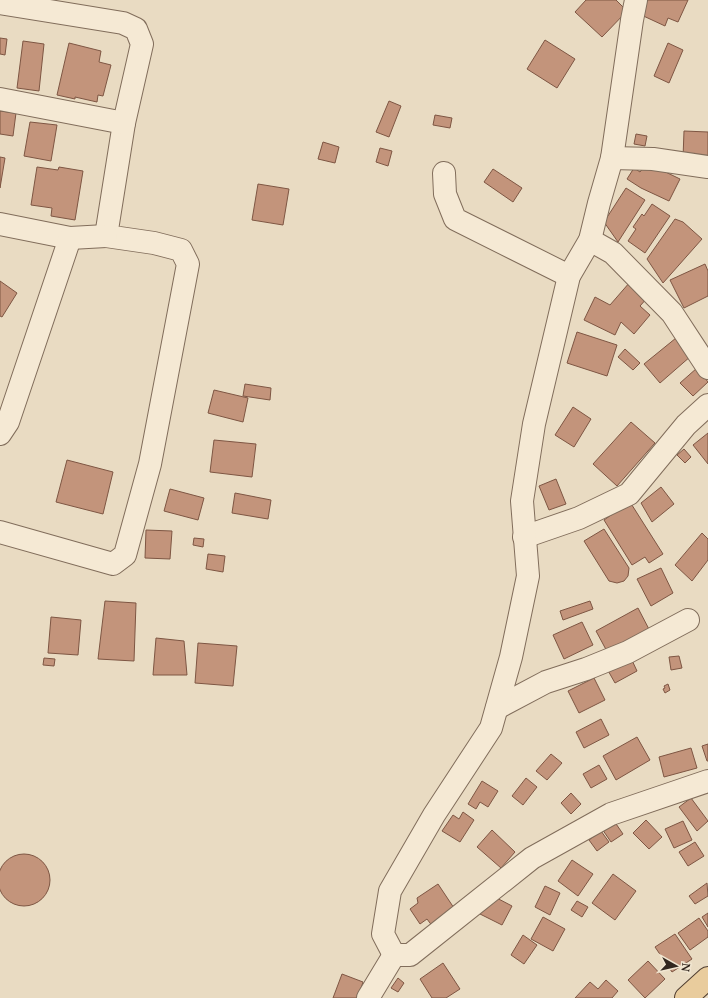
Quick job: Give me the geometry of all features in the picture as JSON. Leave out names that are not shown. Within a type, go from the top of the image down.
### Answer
[{"type":"main road","points":[[686,998],[708,978]]},
{"type":"street","points":[[394,955],[382,934],[390,892],[434,814],[491,728],[511,657],[528,576],[522,501],[534,424],[569,276],[590,240],[612,158],[636,0]]},
{"type":"street","points":[[0,3],[123,23],[136,29],[142,44],[124,123],[106,236]]},
{"type":"street","points":[[0,99],[124,123]]},
{"type":"street","points":[[612,158],[653,159],[708,167]]},
{"type":"street","points":[[444,173],[445,194],[455,219],[569,276]]},
{"type":"street","points":[[0,224],[70,238],[106,236],[154,243],[182,250],[188,264],[150,464],[125,555],[113,564],[0,532]]},
{"type":"street","points":[[0,434],[8,422],[70,238]]},
{"type":"street","points":[[590,240],[613,252],[672,313],[708,368]]},
{"type":"street","points":[[524,538],[579,518],[629,494],[686,425],[708,405]]},
{"type":"street","points":[[497,708],[546,682],[586,669],[628,652],[688,620]]},
{"type":"street","points":[[394,955],[410,956],[532,858],[611,814],[708,782]]},
{"type":"street","points":[[368,998],[394,955]]},
{"type":"building","points":[[586,0],[616,0],[627,11],[602,37],[575,12]]},
{"type":"building","points":[[642,0],[688,0],[678,22],[668,18],[665,26],[637,13]]},
{"type":"building","points":[[0,38],[7,39],[5,55],[0,54]]},
{"type":"building","points":[[545,40],[575,59],[557,88],[527,69]]},
{"type":"building","points":[[23,41],[44,44],[39,91],[17,88]]},
{"type":"building","points":[[69,43],[101,51],[99,62],[111,65],[103,96],[98,95],[97,102],[57,95]]},
{"type":"building","points":[[668,43],[683,50],[669,83],[654,76]]},
{"type":"building","points":[[389,101],[401,106],[389,137],[376,132]]},
{"type":"building","points":[[0,111],[16,113],[13,136],[0,134]]},
{"type":"building","points":[[435,115],[452,118],[450,128],[433,125]]},
{"type":"building","points":[[30,122],[57,125],[51,161],[24,156]]},
{"type":"building","points":[[684,131],[708,132],[708,162],[683,158]]},
{"type":"building","points":[[636,134],[647,136],[645,146],[634,144]]},
{"type":"building","points":[[323,142],[339,147],[335,163],[318,159]]},
{"type":"building","points":[[380,148],[392,151],[388,166],[376,162]]},
{"type":"building","points":[[0,157],[5,158],[0,188]]},
{"type":"building","points":[[647,163],[680,179],[669,201],[641,188],[627,179],[634,168],[640,172]]},
{"type":"building","points":[[37,167],[58,170],[59,167],[83,171],[75,220],[51,216],[52,208],[31,205]]},
{"type":"building","points":[[493,169],[522,188],[513,202],[484,182]]},
{"type":"building","points":[[258,184],[289,189],[283,225],[252,220]]},
{"type":"building","points":[[626,188],[645,200],[618,242],[604,222]]},
{"type":"building","points":[[652,204],[670,216],[645,253],[628,241],[636,229],[633,227],[642,214],[644,216]]},
{"type":"building","points":[[675,219],[683,222],[702,239],[663,283],[647,259]]},
{"type":"building","points":[[705,264],[708,271],[708,296],[684,308],[670,280]]},
{"type":"building","points":[[0,281],[17,293],[2,317],[0,316]]},
{"type":"building","points":[[630,282],[648,297],[640,306],[650,315],[634,334],[621,322],[615,335],[584,320],[595,297],[610,305]]},
{"type":"building","points":[[577,332],[617,345],[607,376],[567,363]]},
{"type":"building","points":[[676,338],[691,356],[660,383],[644,364]]},
{"type":"building","points":[[625,349],[640,363],[633,370],[618,357]]},
{"type":"building","points":[[697,368],[708,382],[693,396],[680,383]]},
{"type":"building","points":[[245,384],[271,388],[270,400],[243,396]]},
{"type":"building","points":[[214,390],[248,398],[243,422],[208,413]]},
{"type":"building","points":[[573,407],[591,419],[574,447],[555,435]]},
{"type":"building","points":[[631,422],[655,443],[617,486],[593,464]]},
{"type":"building","points":[[708,433],[708,464],[693,445]]},
{"type":"building","points":[[214,440],[256,444],[252,477],[210,472]]},
{"type":"building","points":[[684,449],[691,457],[685,463],[677,455]]},
{"type":"building","points":[[67,460],[113,472],[103,514],[56,502]]},
{"type":"building","points":[[556,479],[566,504],[549,510],[539,486]]},
{"type":"building","points":[[661,487],[674,504],[652,522],[641,503]]},
{"type":"building","points":[[170,489],[204,498],[198,520],[164,511]]},
{"type":"building","points":[[235,493],[271,500],[268,519],[232,513]]},
{"type":"building","points":[[630,502],[663,554],[649,563],[645,557],[632,565],[604,520]]},
{"type":"building","points":[[604,529],[629,568],[628,576],[624,581],[617,583],[609,581],[584,541]]},
{"type":"building","points":[[146,530],[172,531],[170,559],[145,558]]},
{"type":"building","points":[[702,533],[708,539],[708,560],[692,581],[675,565]]},
{"type":"building","points":[[194,538],[204,539],[203,547],[193,545]]},
{"type":"building","points":[[208,554],[225,556],[223,572],[206,569]]},
{"type":"building","points":[[661,568],[673,593],[651,606],[637,579]]},
{"type":"building","points":[[105,601],[136,603],[134,661],[98,659]]},
{"type":"building","points":[[590,601],[593,609],[563,620],[560,611]]},
{"type":"building","points":[[638,608],[652,635],[610,657],[596,631]]},
{"type":"building","points":[[51,617],[81,620],[78,655],[48,653]]},
{"type":"building","points":[[582,622],[593,645],[564,659],[553,635]]},
{"type":"building","points":[[156,638],[184,641],[187,675],[153,675]]},
{"type":"building","points":[[198,643],[237,646],[233,686],[195,683]]},
{"type":"building","points":[[630,656],[637,671],[615,683],[606,667]]},
{"type":"building","points":[[679,656],[682,668],[671,670],[669,657]]},
{"type":"building","points":[[44,658],[55,659],[54,666],[43,665]]},
{"type":"building","points":[[594,678],[605,700],[579,713],[568,691]]},
{"type":"building","points":[[668,684],[670,690],[665,693],[663,689],[665,688],[664,686]]},
{"type":"building","points":[[601,719],[609,735],[584,748],[576,732]]},
{"type":"building","points":[[637,737],[650,760],[616,780],[603,756]]},
{"type":"building","points":[[708,744],[708,761],[707,761],[702,746]]},
{"type":"building","points":[[691,748],[697,768],[664,777],[659,757]]},
{"type":"building","points":[[551,754],[562,763],[547,780],[536,771]]},
{"type":"building","points":[[599,765],[607,779],[591,788],[583,774]]},
{"type":"building","points":[[526,778],[537,787],[523,805],[512,796]]},
{"type":"building","points":[[482,781],[498,791],[488,807],[480,802],[476,809],[468,804]]},
{"type":"building","points":[[571,793],[581,804],[571,814],[561,803]]},
{"type":"building","points":[[691,798],[708,821],[697,831],[679,807]]},
{"type":"building","points":[[463,812],[474,820],[460,842],[442,831],[453,815],[459,819]]},
{"type":"building","points":[[612,818],[623,834],[611,842],[600,826]]},
{"type":"building","points":[[646,820],[662,837],[649,849],[633,833]]},
{"type":"building","points":[[683,821],[692,840],[674,848],[665,829]]},
{"type":"building","points":[[492,830],[515,852],[501,868],[477,847]]},
{"type":"building","points":[[601,831],[609,842],[597,851],[589,840]]},
{"type":"building","points":[[695,842],[704,856],[688,866],[679,852]]},
{"type":"building","points":[[24,854],[34,856],[42,862],[48,870],[50,880],[48,890],[42,898],[34,904],[24,906],[14,904],[6,898],[0,890],[-2,880],[0,870],[6,862],[14,856]]},
{"type":"building","points":[[572,860],[593,874],[578,896],[558,881]]},
{"type":"building","points":[[613,874],[636,891],[615,920],[592,903]]},
{"type":"building","points":[[707,883],[708,896],[695,904],[689,896]]},
{"type":"building","points":[[438,884],[456,911],[433,927],[427,919],[420,924],[410,909],[418,903],[417,898]]},
{"type":"building","points":[[545,886],[560,893],[550,915],[535,907]]},
{"type":"building","points":[[491,895],[512,906],[502,925],[480,914]]},
{"type":"building","points":[[577,901],[588,907],[582,917],[571,910]]},
{"type":"building","points":[[708,913],[708,927],[702,917]]},
{"type":"building","points":[[543,917],[565,929],[553,951],[531,939]]},
{"type":"building","points":[[699,918],[708,931],[708,937],[690,950],[678,933]]},
{"type":"building","points":[[675,934],[692,959],[672,972],[655,947]]},
{"type":"building","points":[[523,935],[537,945],[524,964],[511,955]]},
{"type":"building","points":[[648,961],[665,979],[645,998],[628,980]]},
{"type":"building","points":[[443,963],[460,989],[446,998],[432,998],[420,979]]},
{"type":"building","points":[[342,974],[363,982],[358,998],[333,998]]},
{"type":"building","points":[[398,978],[404,983],[398,992],[391,988]]},
{"type":"building","points":[[606,980],[618,991],[612,998],[575,998],[590,982],[598,989]]}]
